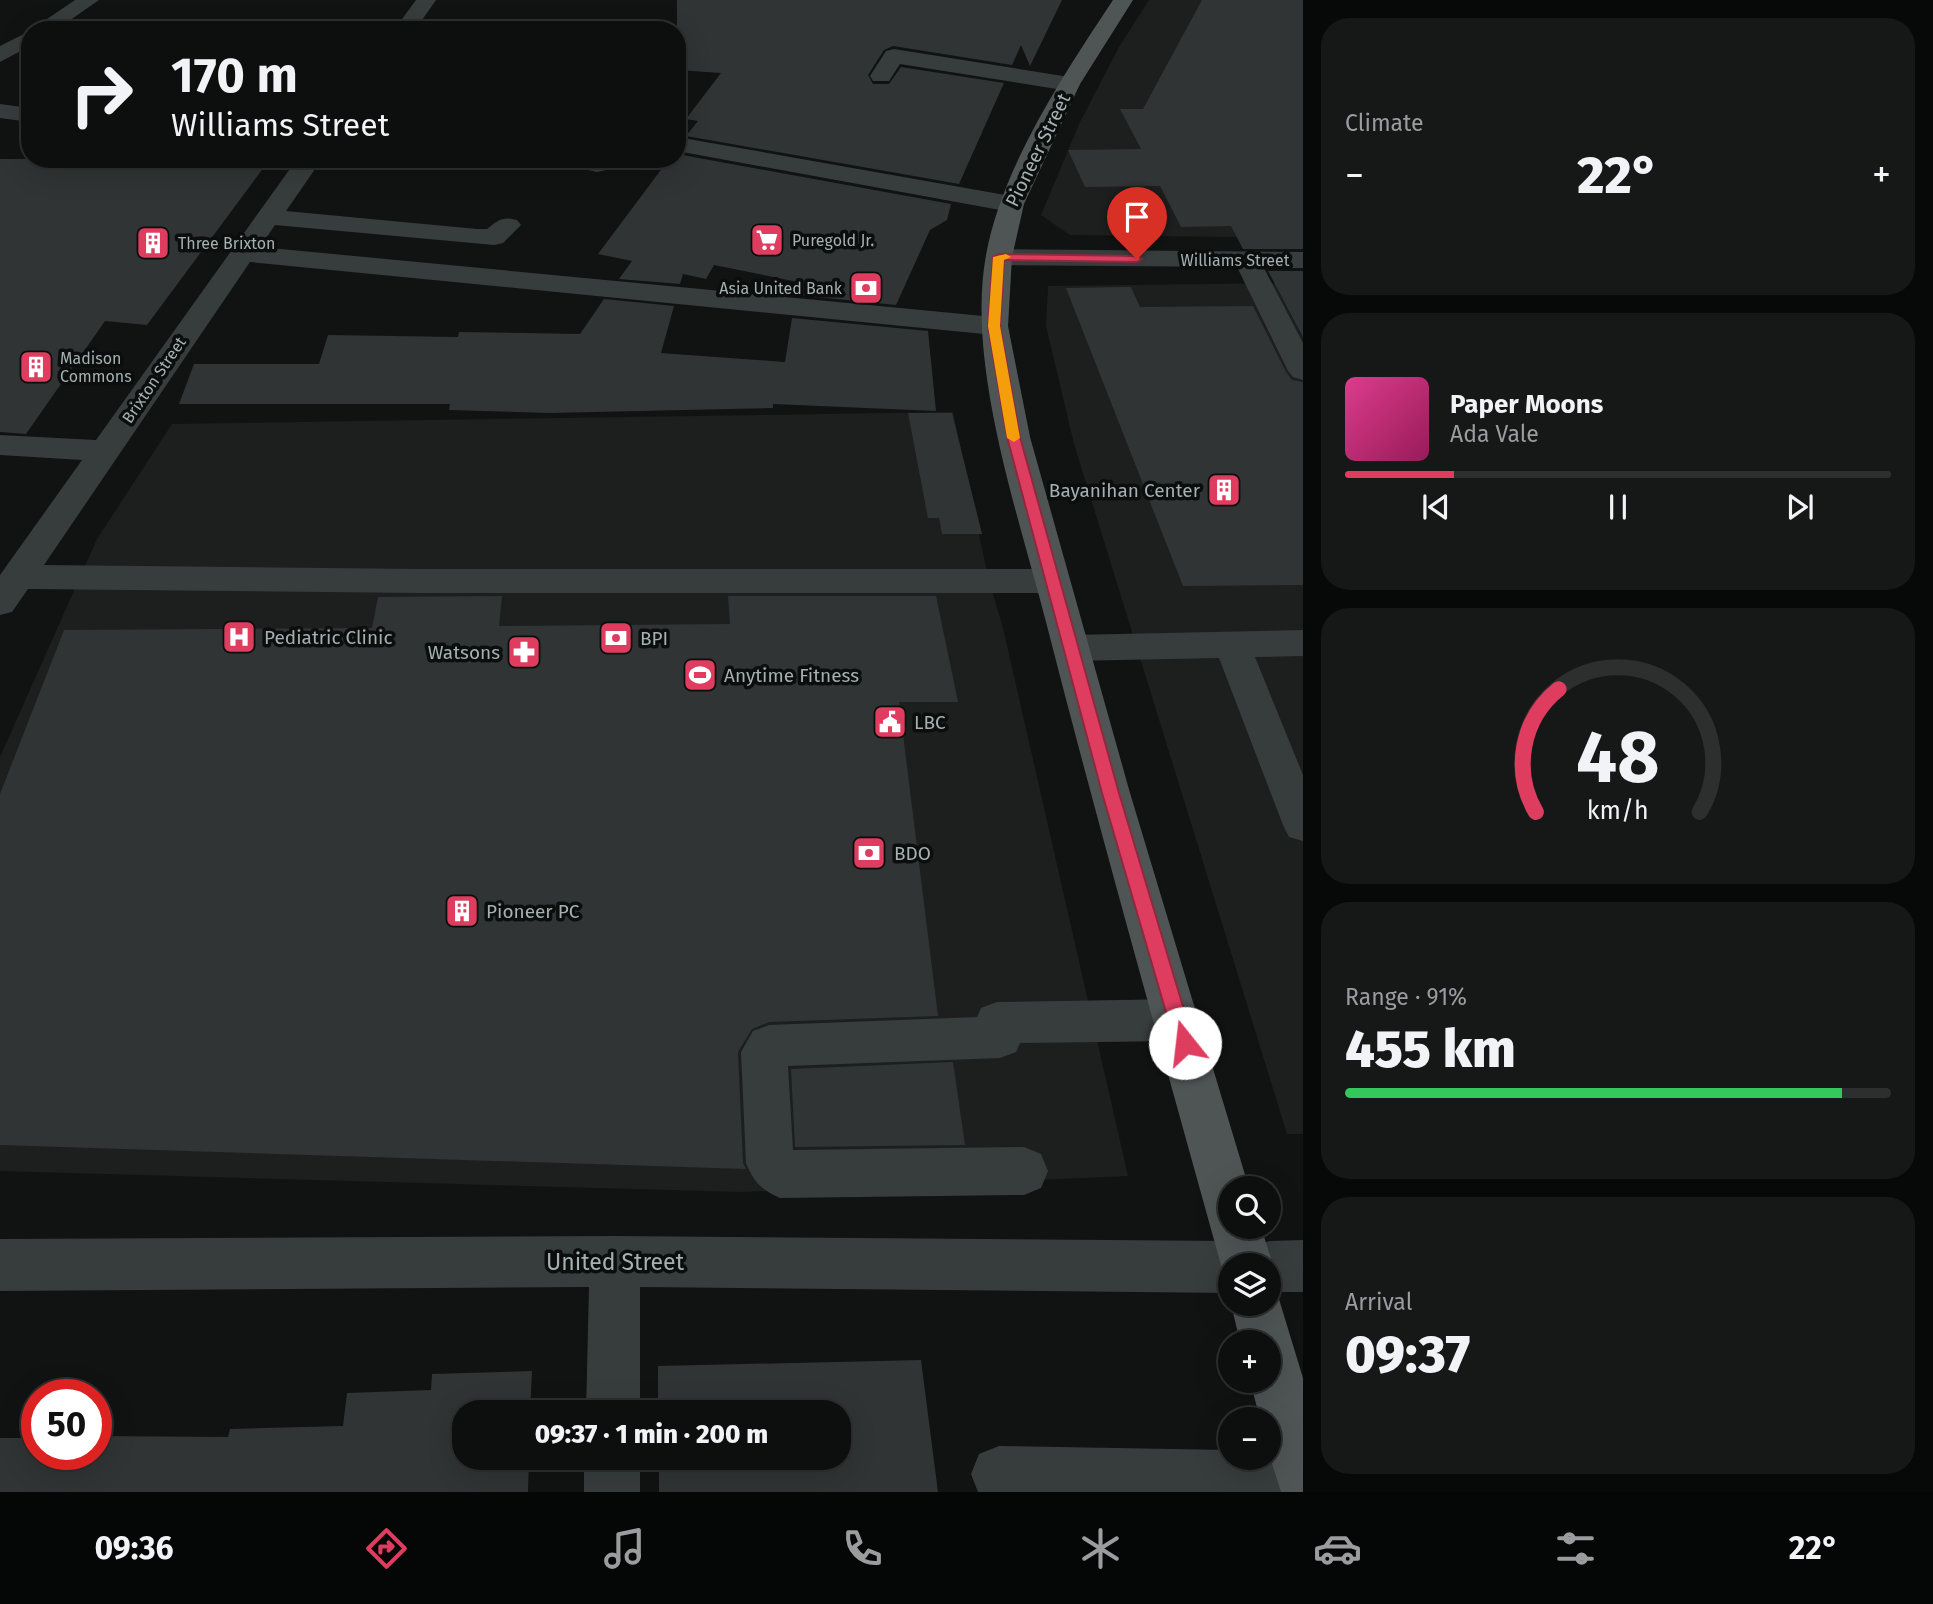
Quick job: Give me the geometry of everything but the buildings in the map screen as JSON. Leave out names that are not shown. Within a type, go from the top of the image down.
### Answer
[{"type":"main road","name":"Pioneer Street","points":[[1123,0],[1069,84],[1010,204],[999,257],[994,326],[1014,437],[1110,793],[1221,1176]]},
{"type":"main road","points":[[1280,1393],[1303,1479]]},
{"type":"street","points":[[55,21],[89,0]]},
{"type":"street","points":[[411,21],[426,0]]},
{"type":"street","points":[[0,55],[21,42]]},
{"type":"street","points":[[881,76],[894,56],[1069,84]]},
{"type":"street","points":[[0,111],[21,114]]},
{"type":"street","points":[[686,146],[1010,204]]},
{"type":"street","name":"Brixton Street","points":[[8,590],[303,168]]},
{"type":"street","points":[[268,217],[477,237],[494,237],[508,225]]},
{"type":"street","points":[[242,253],[994,326]]},
{"type":"street","name":"Williams Street","points":[[999,257],[1303,260]]},
{"type":"street","points":[[1247,260],[1303,371]]},
{"type":"street","points":[[0,444],[106,451]]},
{"type":"street","points":[[8,590],[508,579],[1053,581]]},
{"type":"street","points":[[1071,649],[1303,643]]},
{"type":"street","points":[[1232,644],[1303,825]]},
{"type":"street","points":[[1024,1171],[780,1174],[771,1163],[764,1052],[769,1046],[1178,1020]]},
{"type":"street","points":[[613,1400],[615,1261]]},
{"type":"street","name":"United Street","points":[[0,1265],[615,1261],[1218,1267]]},
{"type":"street","points":[[1281,1267],[1303,1266]]},
{"type":"street","points":[[612,1470],[612,1492]]},
{"type":"street","points":[[999,1474],[1303,1479]]},
{"type":"shaded area","points":[[1149,0],[1303,0],[1303,238],[1070,235],[1041,215],[1080,122],[1119,47]]},
{"type":"shaded area","points":[[1303,283],[1303,1134],[1287,1134],[1074,444],[1046,326],[1048,286]]},
{"type":"shaded area","name":"Pioneer PC","points":[[953,412],[988,577],[1003,628],[1128,1176],[742,1192],[0,1171],[0,757],[97,539],[172,424]]},
{"type":"slow traffic","points":[[1006,257],[999,257],[994,326],[1014,438]]},
{"type":"place","name":"Puregold Jr.","points":[[767,240]]},
{"type":"place","name":"Three Brixton","points":[[153,243]]},
{"type":"place","name":"Asia United Bank","points":[[866,288]]},
{"type":"place","name":"Madison Commons","points":[[36,367]]},
{"type":"place","name":"Bayanihan Center","points":[[1224,490]]},
{"type":"place","name":"Pediatric Clinic","points":[[239,637]]},
{"type":"place","name":"BPI","points":[[616,638]]},
{"type":"place","name":"Watsons","points":[[524,652]]},
{"type":"place","name":"Anytime Fitness","points":[[700,675]]},
{"type":"place","name":"LBC","points":[[890,722]]},
{"type":"place","name":"BDO","points":[[869,853]]},
{"type":"place","name":"Pioneer PC","points":[[462,911]]},
{"type":"route","points":[[1137,259],[999,257],[994,326],[1014,437],[1110,793],[1185,1043]]}]
